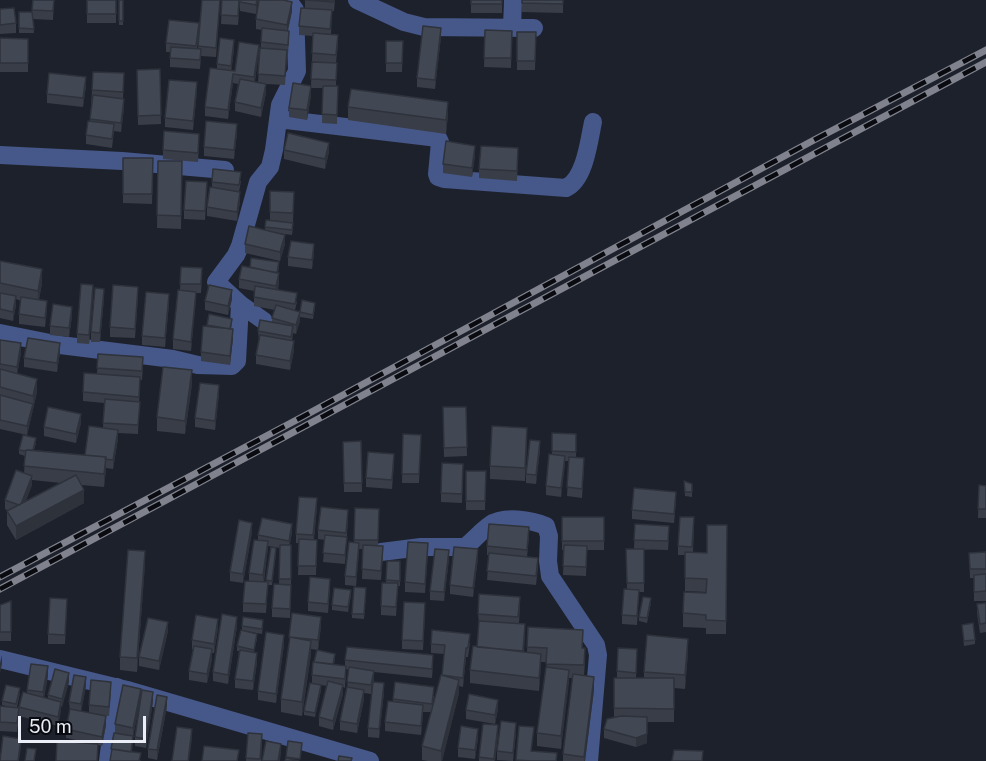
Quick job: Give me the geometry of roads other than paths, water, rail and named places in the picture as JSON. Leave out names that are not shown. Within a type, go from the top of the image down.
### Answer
[{"type":"street","points":[[264,321],[240,304],[216,282],[240,246],[254,192],[261,177],[270,167],[283,96],[297,71],[295,10],[288,0]]},
{"type":"street","points":[[357,0],[404,22],[423,27],[534,28]]},
{"type":"street","points":[[512,28],[513,0]]},
{"type":"street","points":[[278,119],[438,138],[440,142],[437,174],[438,177],[444,179],[566,188],[574,183],[580,171],[593,122]]},
{"type":"street","points":[[0,155],[122,161],[225,170]]},
{"type":"street","points":[[0,333],[60,345],[173,359],[198,365],[235,365],[240,304]]},
{"type":"street","points":[[381,552],[421,547],[465,547],[490,525],[505,520],[536,521],[546,526],[549,536],[550,576],[596,645],[598,655],[589,761]]},
{"type":"street","points":[[0,659],[117,687],[370,761]]},
{"type":"street","points":[[108,761],[117,687]]},
{"type":"railway","points":[[0,577],[986,50]]},
{"type":"railway","points":[[0,589],[986,62]]}]
